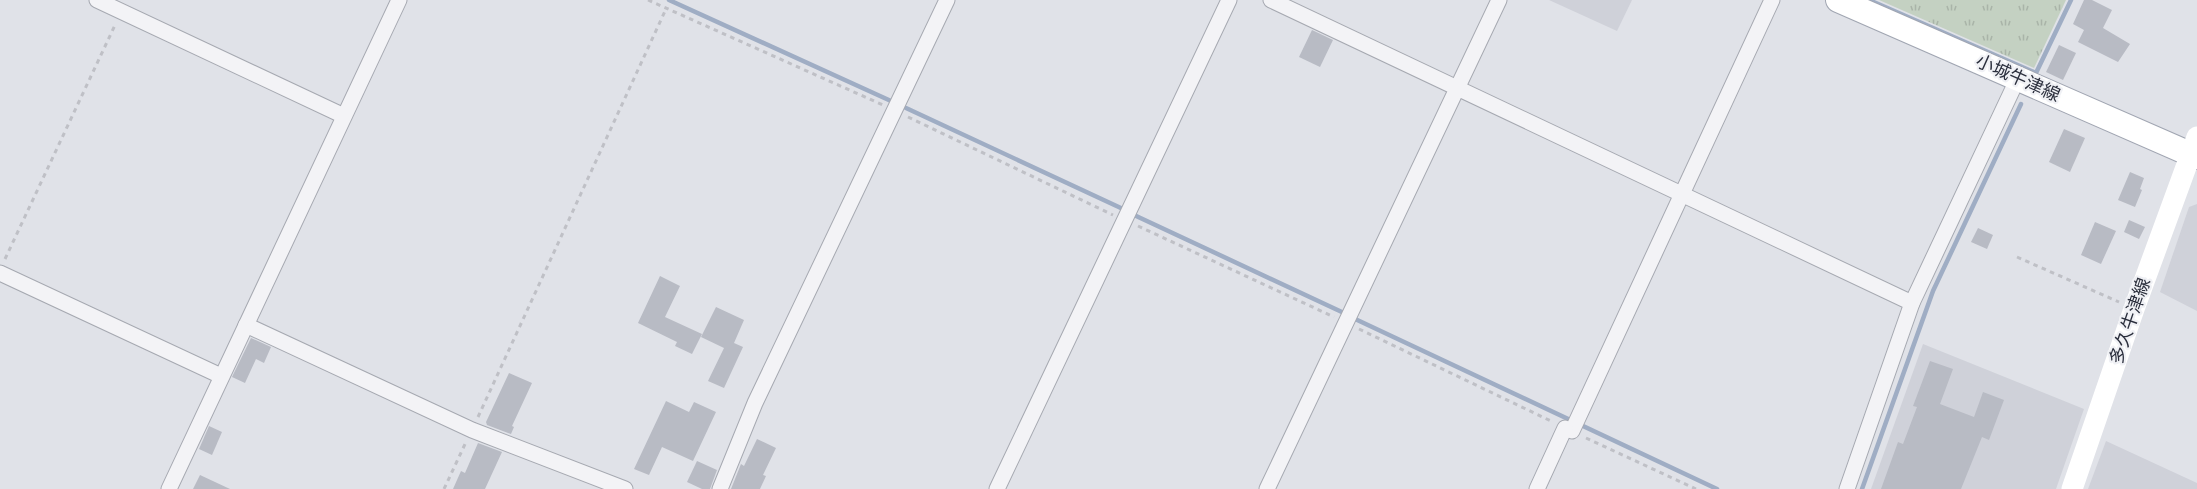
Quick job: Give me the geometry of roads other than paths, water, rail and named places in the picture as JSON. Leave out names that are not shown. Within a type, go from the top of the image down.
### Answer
[{"type":"main road","name":"小城牛津線","points":[[1838,0],[2018,78],[2195,149]]},
{"type":"main road","name":"多久牛津線","points":[[2072,489],[2134,309],[2195,149]]},
{"type":"street","points":[[97,0],[344,116]]},
{"type":"street","points":[[169,489],[399,0]]},
{"type":"street","points":[[720,489],[755,403],[947,0]]},
{"type":"street","points":[[997,489],[1229,0]]},
{"type":"street","points":[[1271,0],[1912,303]]},
{"type":"street","points":[[1267,489],[1499,0]]},
{"type":"street","points":[[1537,489],[1579,416],[1772,0]]},
{"type":"street","points":[[1846,489],[1912,303],[2018,78]]},
{"type":"street","points":[[3,266],[221,376]]},
{"type":"street","points":[[246,325],[472,430],[625,489]]},
{"type":"waterway","points":[[669,0],[891,101]]},
{"type":"waterway","points":[[1869,0],[2036,73],[2071,0]]},
{"type":"waterway","points":[[1862,489],[1933,291],[2021,104]]},
{"type":"waterway","points":[[906,108],[1123,209]]},
{"type":"waterway","points":[[1134,215],[1344,313]]},
{"type":"waterway","points":[[1353,318],[1717,489]]}]
